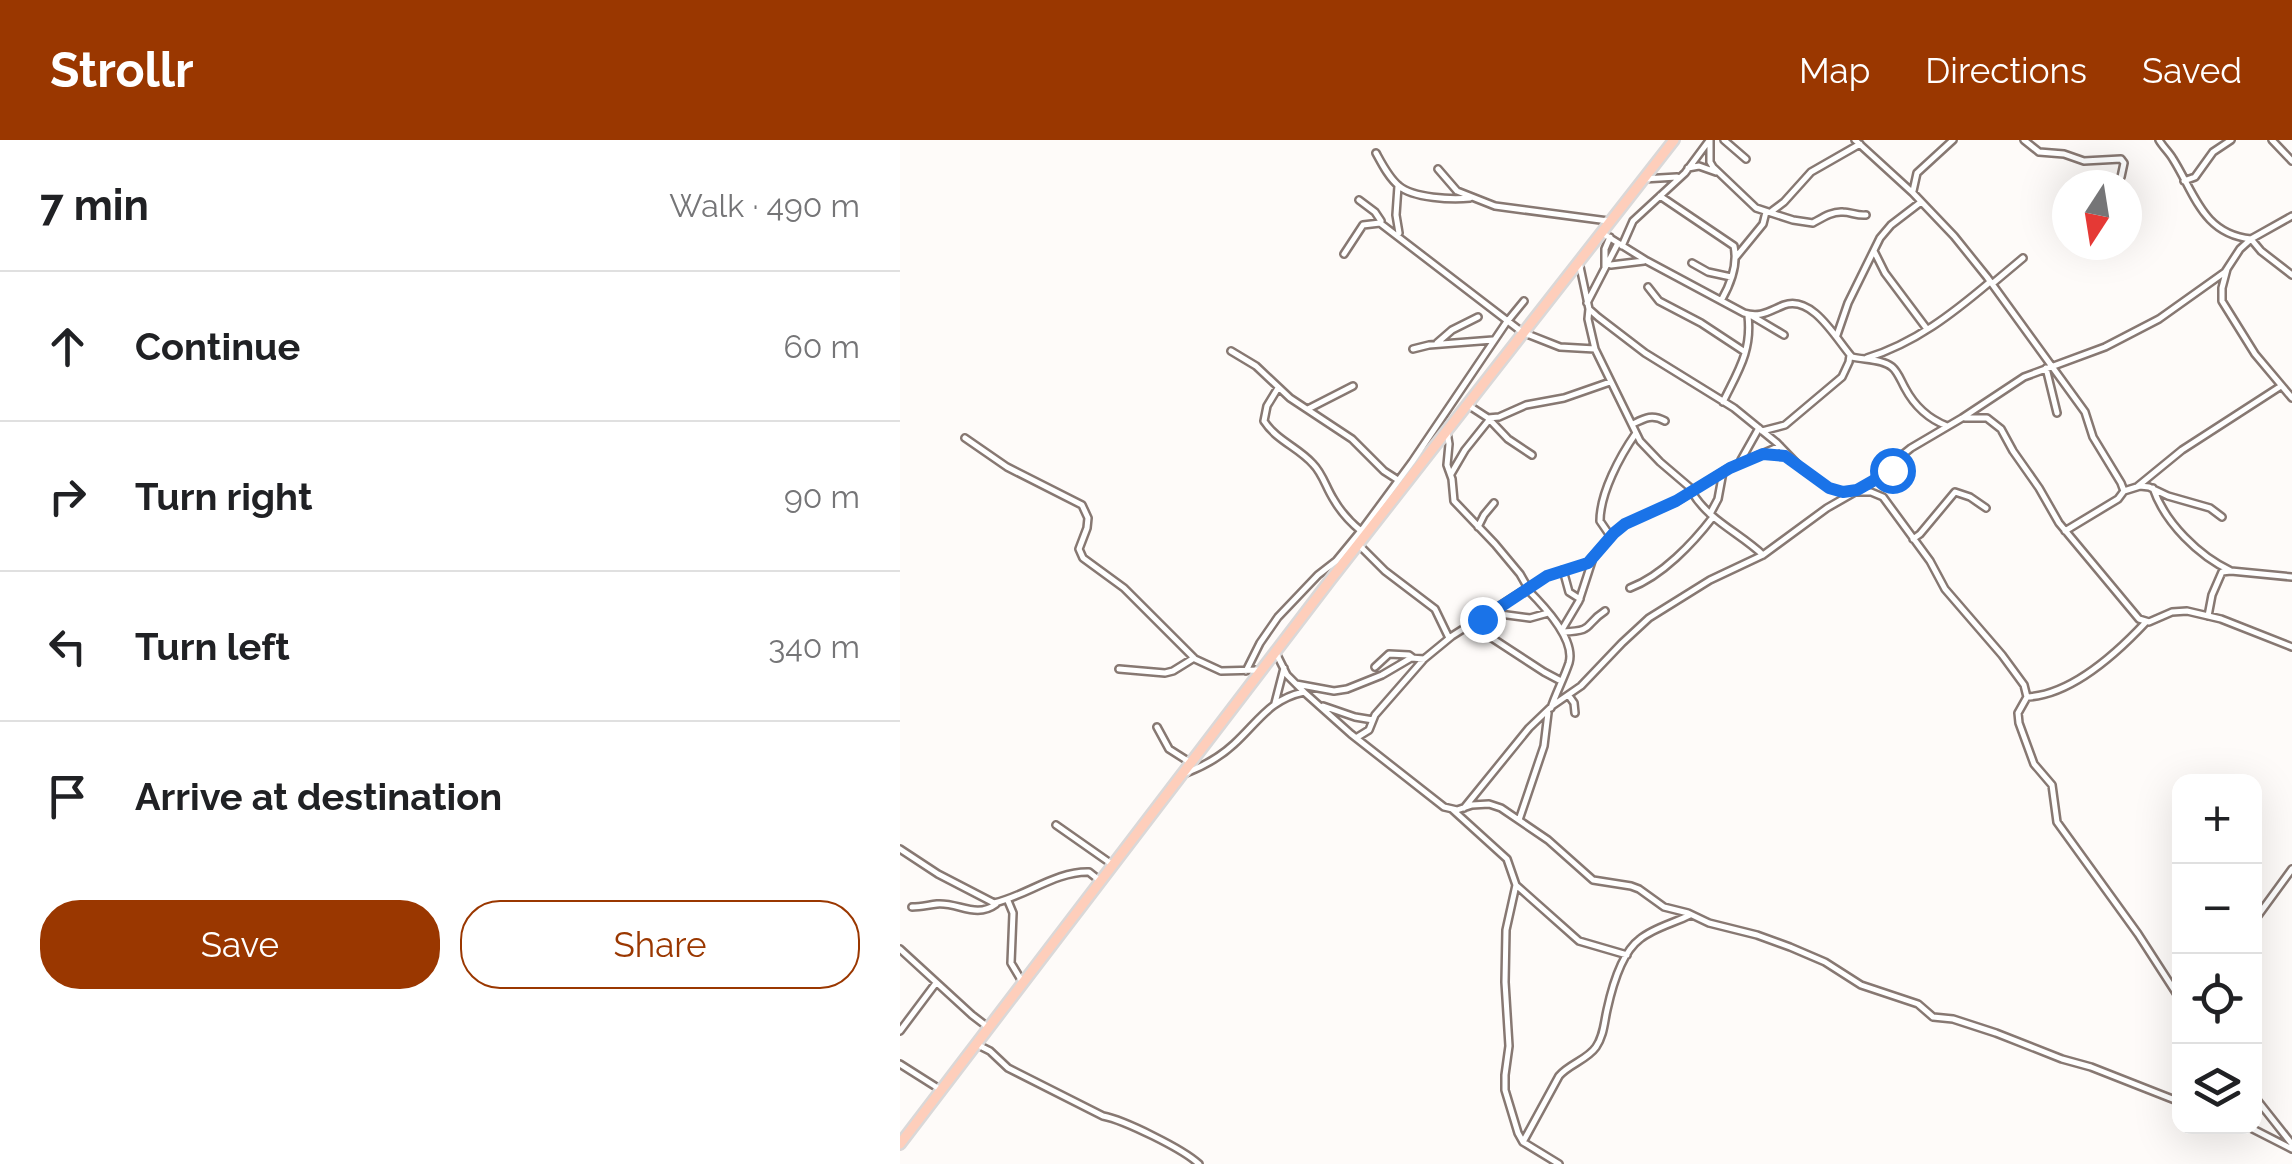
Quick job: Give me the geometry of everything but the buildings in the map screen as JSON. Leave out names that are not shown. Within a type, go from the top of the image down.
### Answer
[{"type":"main road","points":[[900,1144],[1522,332],[1579,260],[1605,235],[1608,222],[1674,140]]},
{"type":"street","points":[[1588,306],[1633,221],[1680,177],[1710,140]]},
{"type":"street","points":[[1710,140],[1710,162],[1751,204],[1812,223],[1840,212],[1866,215]]},
{"type":"street","points":[[1724,140],[1746,159]]},
{"type":"street","points":[[1913,193],[1918,173],[1953,140]]},
{"type":"street","points":[[2024,140],[2039,152],[2084,161],[2121,159],[2123,170]]},
{"type":"street","points":[[2159,140],[2203,214],[2230,234],[2251,240],[2292,276]]},
{"type":"street","points":[[2184,181],[2196,177],[2210,156],[2231,140]]},
{"type":"street","points":[[2272,140],[2292,161]]},
{"type":"street","points":[[1736,257],[1768,212],[1784,202],[1811,172],[1858,142],[1954,236],[1991,283],[2049,368],[2085,412],[2093,437],[2124,492]]},
{"type":"street","points":[[1376,153],[1398,186],[1406,190],[1441,199],[1473,198]]},
{"type":"street","points":[[1688,168],[1699,166],[1719,173]]},
{"type":"street","points":[[1438,169],[1457,191],[1473,198],[1518,210],[1608,222]]},
{"type":"street","points":[[1643,178],[1680,177]]},
{"type":"street","points":[[1398,186],[1399,236]]},
{"type":"street","points":[[1660,196],[1734,246],[1732,277],[1722,299]]},
{"type":"street","points":[[1359,200],[1375,212],[1382,224]]},
{"type":"street","points":[[1836,336],[1848,302],[1884,232],[1921,202]]},
{"type":"street","points":[[2292,216],[2240,249],[2222,288],[2222,301],[2255,354],[2292,398]]},
{"type":"street","points":[[1344,254],[1362,225],[1377,222],[1522,332],[1560,346],[1594,349]]},
{"type":"street","points":[[1606,269],[1605,235],[1784,335]]},
{"type":"street","points":[[1874,252],[1927,329]]},
{"type":"street","points":[[1865,359],[1901,346],[1945,320],[2023,258]]},
{"type":"street","points":[[1579,260],[1594,349],[1640,441],[1693,491],[1712,516],[1763,555]]},
{"type":"street","points":[[1606,269],[1620,262],[1647,261]]},
{"type":"street","points":[[1692,263],[1708,272],[1732,277]]},
{"type":"street","points":[[1464,808],[1514,745],[1550,709],[1582,686],[1650,618],[1696,588],[1763,555],[1827,508],[1890,472],[1905,453],[2024,377],[2117,342],[2160,319],[2228,268]]},
{"type":"street","points":[[1648,287],[1658,301],[1702,323],[1745,352]]},
{"type":"street","points":[[1246,671],[1278,617],[1336,561],[1360,531],[1524,302]]},
{"type":"street","points":[[1750,314],[1762,315],[1796,302],[1806,306],[1850,355],[1893,368],[1918,406],[1947,426]]},
{"type":"street","points":[[1588,306],[1646,353],[1761,430],[1796,463]]},
{"type":"street","points":[[1723,402],[1744,361],[1750,314]]},
{"type":"street","points":[[1434,345],[1452,330],[1478,318]]},
{"type":"street","points":[[1413,349],[1496,338]]},
{"type":"street","points":[[1473,343],[1483,358]]},
{"type":"street","points":[[1231,350],[1256,366],[1278,388],[1352,438],[1398,480]]},
{"type":"street","points":[[1740,463],[1761,430],[1782,426],[1842,377],[1850,355]]},
{"type":"street","points":[[2049,368],[2057,413]]},
{"type":"street","points":[[1489,418],[1610,382]]},
{"type":"street","points":[[1308,409],[1353,386]]},
{"type":"street","points":[[2065,531],[2138,486],[2182,450],[2282,386]]},
{"type":"street","points":[[1278,388],[1264,420],[1284,444],[1314,465],[1334,500],[1360,531]]},
{"type":"street","points":[[1467,405],[1489,418],[1508,439],[1532,455]]},
{"type":"street","points":[[1633,424],[1647,416],[1664,422]]},
{"type":"street","points":[[1450,474],[1489,418]]},
{"type":"street","points":[[1962,418],[1987,418],[2001,429],[2065,531],[2136,616],[2146,622]]},
{"type":"street","points":[[1356,738],[1369,730],[1424,659],[1450,638],[1547,576],[1580,566],[1625,524],[1763,454],[1778,444],[1782,426]]},
{"type":"street","points":[[1447,432],[1447,465],[1454,501],[1520,574],[1562,630],[1570,658],[1550,709],[1544,746],[1520,820]]},
{"type":"street","points":[[1611,537],[1600,521],[1601,504],[1636,433]]},
{"type":"street","points":[[965,438],[1007,467],[1082,505],[1088,518],[1079,549],[1082,558],[1124,588],[1194,658],[1221,671],[1262,669]]},
{"type":"street","points":[[1763,454],[1785,456],[1829,488],[1883,496],[1934,566],[1945,589],[2024,685],[2027,697],[2018,713],[2019,723],[2034,764],[2052,785],[2057,822],[2172,987]]},
{"type":"street","points":[[1630,588],[1690,545],[1712,516],[1724,472]]},
{"type":"street","points":[[2138,486],[2210,508],[2222,517]]},
{"type":"street","points":[[2154,488],[2160,506],[2180,531],[2215,564],[2231,571]]},
{"type":"street","points":[[1913,539],[1955,492],[1986,508]]},
{"type":"street","points":[[1478,527],[1494,503]]},
{"type":"street","points":[[1358,545],[1435,609],[1450,638]]},
{"type":"street","points":[[1562,630],[1580,599],[1592,558]]},
{"type":"street","points":[[1562,570],[1570,592],[1580,599]]},
{"type":"street","points":[[2208,616],[2222,572],[2292,577]]},
{"type":"street","points":[[2027,697],[2056,692],[2120,648],[2146,622],[2177,610],[2221,619],[2292,647]]},
{"type":"street","points":[[1562,630],[1584,630],[1604,611]]},
{"type":"street","points":[[1491,613],[1530,618],[1548,613]]},
{"type":"street","points":[[1472,625],[1560,680]]},
{"type":"street","points":[[1276,652],[1287,675],[1304,692],[1356,738],[1453,810],[1508,859],[1516,886],[1506,930],[1510,1046],[1505,1090],[1523,1142],[1559,1164]]},
{"type":"street","points":[[1375,667],[1389,654],[1424,659]]},
{"type":"street","points":[[1120,669],[1164,673],[1194,658]]},
{"type":"street","points":[[1296,684],[1334,691],[1348,689],[1413,658]]},
{"type":"street","points":[[1275,702],[1284,668]]},
{"type":"street","points":[[1182,775],[1222,754],[1275,702],[1304,692]]},
{"type":"street","points":[[1569,696],[1575,713]]},
{"type":"street","points":[[1321,706],[1373,720]]},
{"type":"street","points":[[1157,726],[1170,749],[1190,763]]},
{"type":"street","points":[[1453,810],[1489,804],[1501,808],[1594,880],[1639,888],[1664,907],[1790,947],[1825,962],[1861,985],[1918,1004],[1933,1018],[1953,1019],[1996,1033],[2172,1099]]},
{"type":"street","points":[[1056,825],[1113,865]]},
{"type":"street","points":[[900,849],[985,900],[1008,900],[1073,873],[1089,872],[1099,883]]},
{"type":"street","points":[[2262,910],[2292,869]]},
{"type":"street","points":[[1516,886],[1579,941],[1627,955]]},
{"type":"street","points":[[1008,900],[1013,913],[1010,962],[1023,983]]},
{"type":"street","points":[[912,907],[940,903],[987,910],[998,902]]},
{"type":"street","points":[[1523,1142],[1558,1076],[1598,1044],[1627,955],[1640,938],[1692,914]]},
{"type":"street","points":[[900,949],[989,1028]]},
{"type":"street","points":[[900,1031],[936,983]]},
{"type":"street","points":[[976,1044],[1016,1072],[1184,1152],[1199,1164]]},
{"type":"street","points":[[900,1064],[941,1090]]},
{"type":"street","points":[[2262,1107],[2292,1146]]},
{"type":"street","points":[[2262,1133],[2292,1146]]},
{"type":"route","points":[[1482,619],[1547,576],[1588,563],[1625,524],[1763,454],[1785,456],[1829,488],[1843,492],[1857,490],[1892,470]]}]
